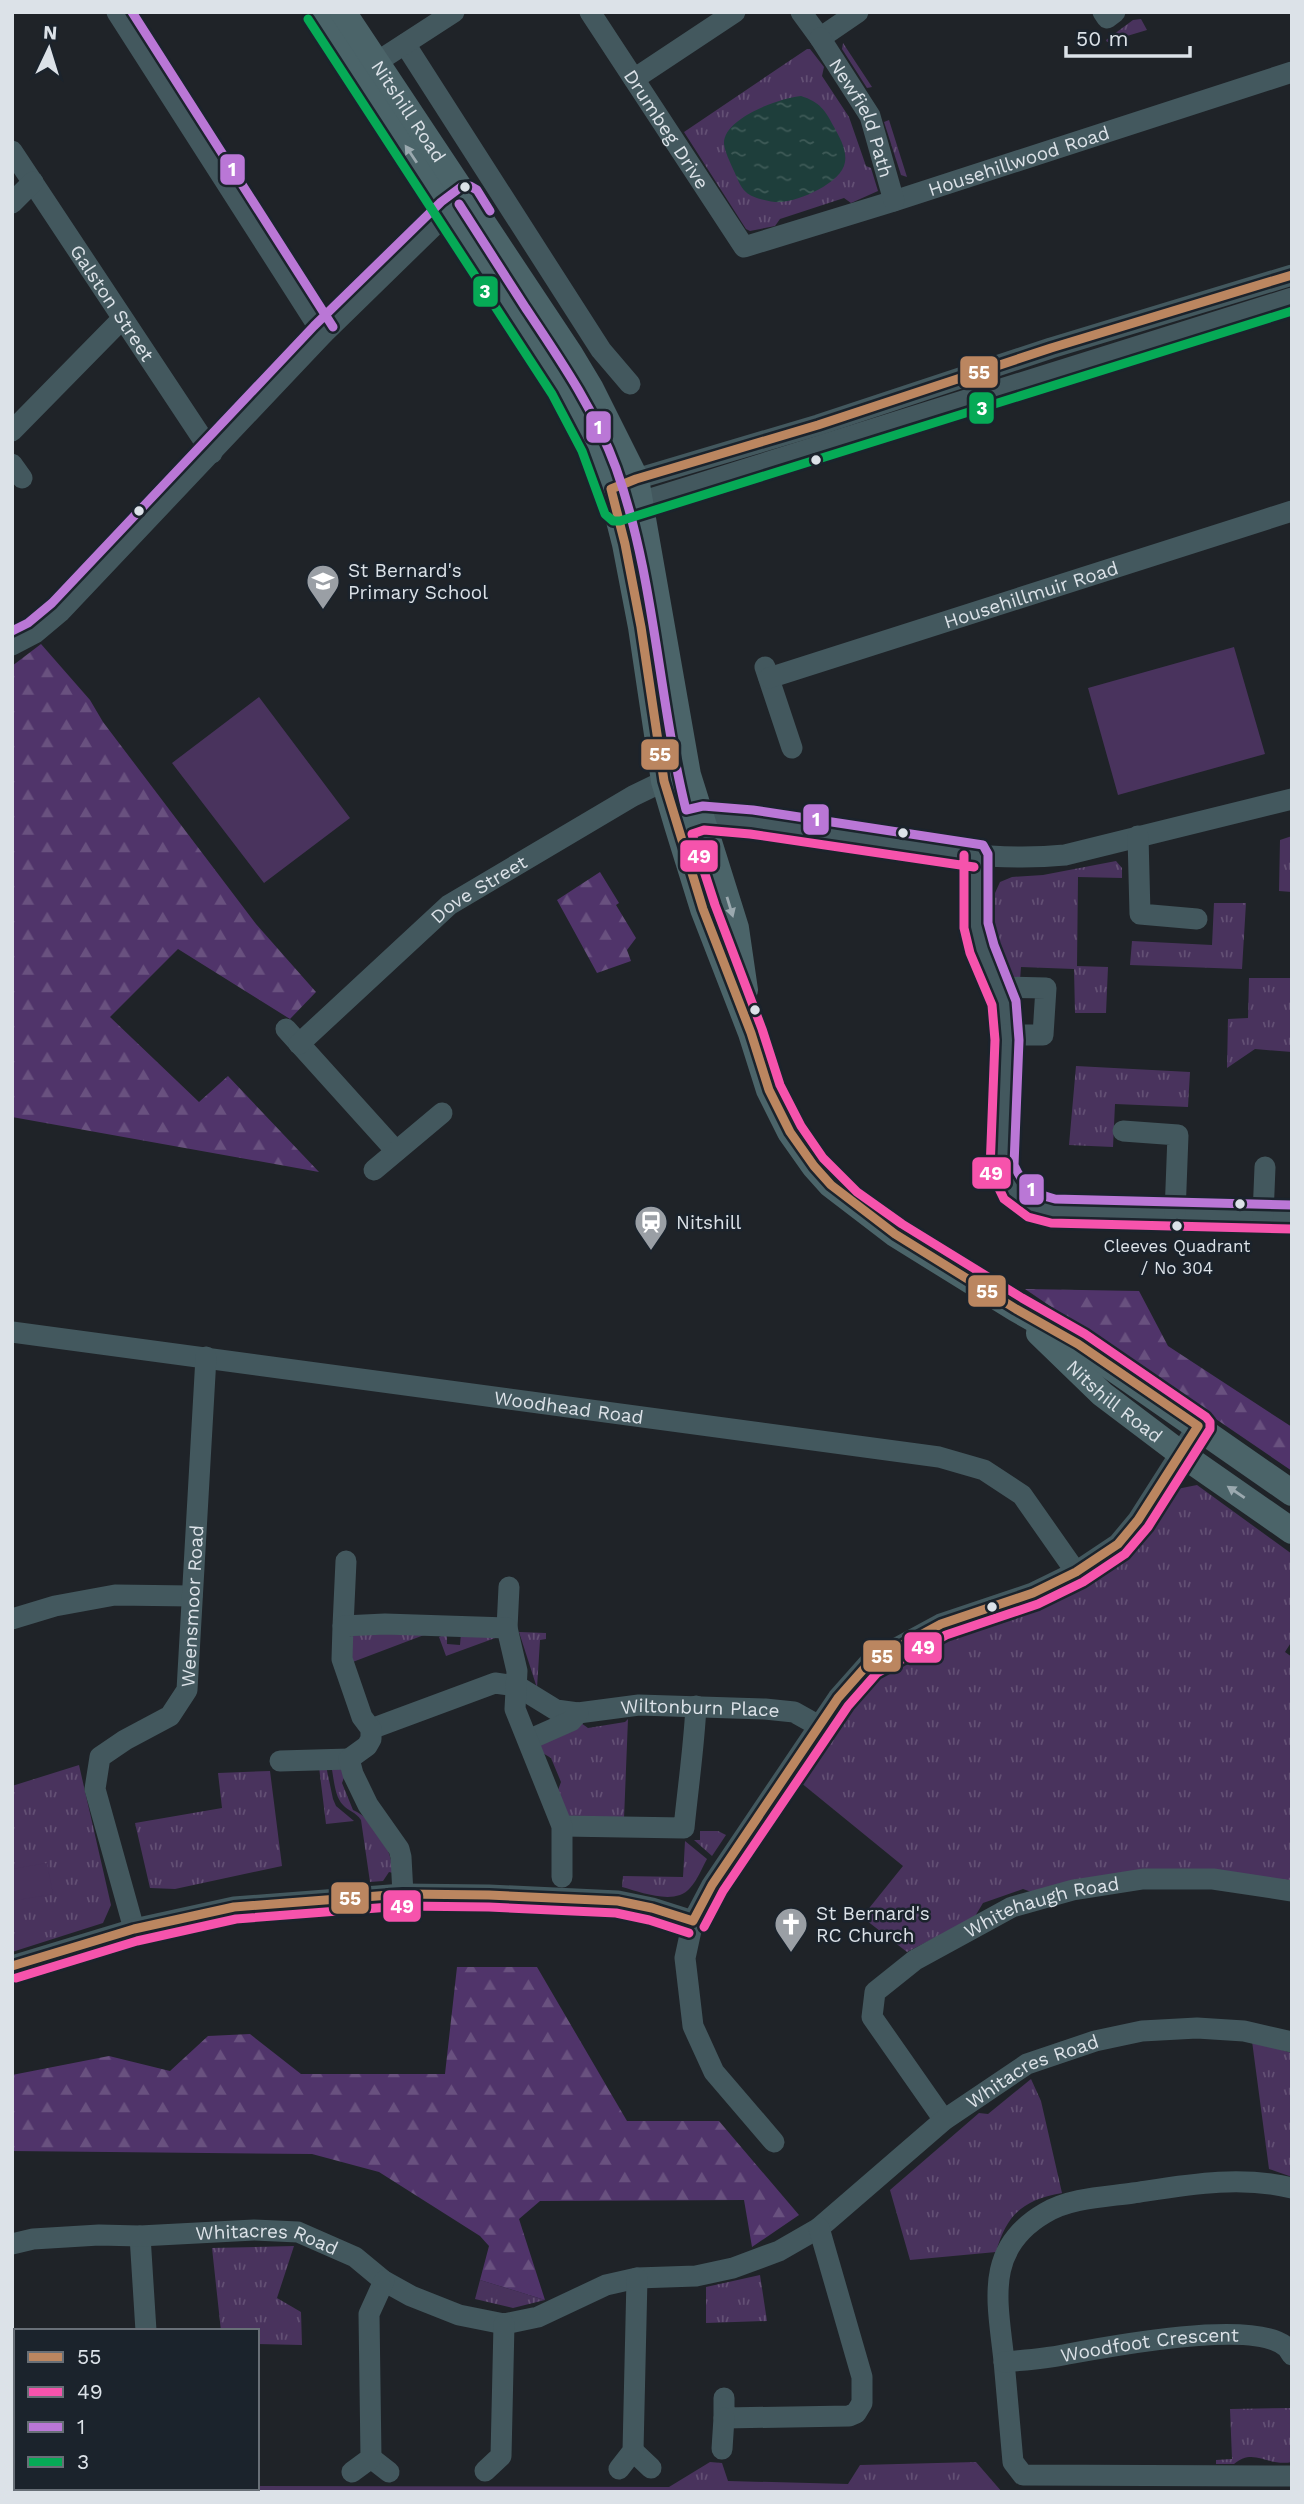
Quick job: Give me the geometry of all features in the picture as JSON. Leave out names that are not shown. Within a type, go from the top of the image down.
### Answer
[{"type":"main road","name":"Nitshill Road","points":[[318,12],[367,69],[458,204],[592,442],[626,495],[676,778],[677,825],[712,936],[751,1033],[769,1090],[785,1122],[814,1166],[831,1185],[895,1234],[1078,1344],[1292,1493]]},
{"type":"main road","name":"Nitshill Road","points":[[344,12],[367,69]]},
{"type":"main road","name":"Nitshill Road","points":[[676,778],[703,818],[736,928],[751,1033]]},
{"type":"main road","name":"Nitshill Road","points":[[1016,1309],[1102,1394],[1180,1453],[1292,1531]]},
{"type":"street","points":[[117,12],[323,334]]},
{"type":"street","points":[[367,69],[454,12]]},
{"type":"street","name":"Drumbeg Drive","points":[[590,12],[744,247]]},
{"type":"street","points":[[634,79],[735,12]]},
{"type":"street","name":"Newfield Path","points":[[801,12],[870,116],[894,201]]},
{"type":"street","name":"Newfield Path","points":[[820,38],[858,12]]},
{"type":"street","points":[[1103,12],[1107,18],[1115,12]]},
{"type":"street","points":[[405,44],[601,350],[630,384]]},
{"type":"street","name":"Househillwood Road","points":[[744,247],[1292,72]]},
{"type":"street","name":"Galston Street","points":[[12,151],[212,453]]},
{"type":"street","points":[[12,203],[33,182]]},
{"type":"street","points":[[12,645],[35,633],[60,612],[323,334],[458,204]]},
{"type":"street","points":[[626,495],[818,425],[1051,348],[1292,275]]},
{"type":"street","points":[[626,495],[1292,298]]},
{"type":"street","points":[[12,431],[122,319]]},
{"type":"street","name":"Househillmuir Road","points":[[792,748],[767,672],[1292,511]]},
{"type":"street","name":"Dove Street","points":[[397,1151],[292,1037],[449,905],[633,796],[676,778]]},
{"type":"street","points":[[677,825],[703,818],[751,822],[976,855],[1031,859],[1065,855],[1292,799]]},
{"type":"street","points":[[1138,836],[1140,914],[1196,919]]},
{"type":"street","points":[[976,855],[976,925],[982,949],[1004,1002],[1006,1034],[1002,1167],[1012,1190],[1033,1206],[1053,1210],[1292,1217]]},
{"type":"street","points":[[998,987],[1045,988],[1044,1035],[1006,1034]]},
{"type":"street","points":[[374,1170],[442,1113]]},
{"type":"street","points":[[1122,1131],[1178,1135],[1175,1214]]},
{"type":"street","points":[[1263,1216],[1265,1167]]},
{"type":"street","name":"Woodhead Road","points":[[12,1332],[939,1457],[984,1470],[1022,1495],[1076,1573]]},
{"type":"street","name":"Weensmoor Road","points":[[134,1929],[96,1789],[100,1757],[170,1716],[187,1690],[206,1357]]},
{"type":"street","points":[[774,2142],[714,2072],[694,2025],[685,1958],[693,1921],[712,1885],[838,1698],[870,1663],[941,1624],[1033,1593],[1076,1573],[1118,1544],[1132,1528],[1198,1426]]},
{"type":"street","points":[[280,1761],[349,1759],[368,1746],[371,1739],[371,1729],[362,1717],[342,1658],[346,1561]]},
{"type":"street","points":[[509,1587],[507,1628],[517,1671],[514,1709],[562,1826],[562,1877]]},
{"type":"street","points":[[12,1619],[55,1606],[115,1595],[192,1596]]},
{"type":"street","points":[[343,1626],[385,1624],[507,1628]]},
{"type":"street","points":[[371,1729],[495,1683],[517,1686]]},
{"type":"street","name":"Wiltonburn Place","points":[[517,1686],[556,1710],[578,1713],[639,1705],[765,1709],[794,1712],[819,1726]]},
{"type":"street","points":[[562,1826],[684,1828],[694,1754],[696,1706]]},
{"type":"street","name":"Wiltonburn Place","points":[[528,1741],[571,1721],[578,1713]]},
{"type":"street","points":[[349,1759],[368,1805],[399,1849],[403,1894]]},
{"type":"street","name":"Whitehaugh Road","points":[[944,2120],[872,2017],[875,1992],[915,1960],[1012,1907],[1073,1890],[1143,1879],[1213,1879],[1292,1891]]},
{"type":"street","points":[[12,1966],[134,1929],[234,1907],[403,1894],[618,1901],[693,1921]]},
{"type":"street","name":"Whitacres Road","points":[[12,2244],[33,2239],[254,2230],[298,2232],[355,2256],[384,2281],[411,2296],[459,2315],[504,2324],[538,2317],[606,2285],[637,2278],[695,2276],[733,2268],[779,2250],[819,2228],[944,2120],[1027,2064],[1106,2039],[1142,2031],[1197,2028],[1244,2031],[1292,2042]]},
{"type":"street","points":[[1292,2188],[1256,2182],[1210,2182],[1071,2203],[1045,2213],[1018,2234],[1000,2269],[996,2289],[1013,2462],[1023,2475],[1292,2476]]},
{"type":"street","points":[[722,2449],[724,2408],[849,2416],[856,2413],[863,2403],[862,2377],[819,2228]]},
{"type":"street","points":[[140,2236],[146,2329]]},
{"type":"street","points":[[619,2469],[633,2451],[637,2278]]},
{"type":"street","points":[[370,2458],[369,2314],[384,2281]]},
{"type":"street","points":[[485,2471],[510,2462],[504,2324]]},
{"type":"street","name":"Woodfoot Crescent","points":[[1004,2362],[1061,2356],[1146,2341],[1210,2335],[1267,2339],[1285,2346],[1292,2355]]},
{"type":"street","points":[[633,2451],[652,2468]]},
{"type":"street","points":[[370,2458],[389,2472]]},
{"type":"street","points":[[352,2472],[370,2458]]},
{"type":"green space","points":[[1141,19],[1147,30],[1107,42],[1106,40],[1133,20]]},
{"type":"green space","points":[[843,43],[872,87],[867,88],[842,49]]},
{"type":"green space","points":[[810,49],[824,67],[822,76],[849,117],[878,191],[851,203],[844,198],[780,219],[775,226],[750,231],[746,229],[684,132]]},
{"type":"green space","points":[[889,120],[907,177],[901,175],[884,122]]},
{"type":"green space","points":[[41,644],[90,700],[103,722],[256,924],[316,992],[290,1019],[178,949],[110,1017],[199,1102],[228,1076],[319,1172],[12,1117],[12,666]]},
{"type":"green space","points":[[1234,647],[1265,754],[1118,795],[1088,688]]},
{"type":"green space","points":[[259,697],[350,818],[264,883],[172,763]]},
{"type":"green space","points":[[1292,836],[1292,892],[1279,891],[1280,840]]},
{"type":"green space","points":[[1116,861],[1122,868],[1122,878],[1078,877],[1077,966],[1108,967],[1106,1013],[1075,1013],[1074,969],[1021,967],[1020,980],[1007,972],[1002,965],[989,930],[990,894],[995,893],[1000,882],[1012,877],[1043,875]]},
{"type":"green space","points":[[600,872],[636,938],[627,950],[631,961],[597,973],[557,900]]},
{"type":"green space","points":[[1214,903],[1246,903],[1242,969],[1130,965],[1132,941],[1212,945]]},
{"type":"green space","points":[[1249,978],[1292,978],[1292,1052],[1255,1049],[1227,1068],[1228,1019],[1248,1018]]},
{"type":"green space","points":[[1076,1066],[1190,1072],[1188,1107],[1115,1104],[1113,1147],[1069,1145]]},
{"type":"green space","points":[[1025,1289],[1139,1291],[1168,1346],[1292,1427],[1292,1471]]},
{"type":"green space","points":[[1197,1485],[1292,1554],[1292,1641],[1285,1652],[1292,1657],[1292,1884],[1257,1877],[1037,1894],[1023,1889],[983,1903],[974,1918],[907,1952],[862,1917],[903,1866],[800,1782],[862,1687],[918,1647],[1063,1595],[1145,1537],[1177,1489]]},
{"type":"green space","points":[[432,1632],[350,1663],[351,1635]]},
{"type":"green space","points":[[519,1632],[546,1633],[546,1639],[540,1640],[537,1688]]},
{"type":"green space","points":[[447,1633],[447,1644],[460,1645],[461,1633],[498,1637],[446,1656],[439,1637]]},
{"type":"green space","points":[[628,1719],[624,1819],[567,1818],[557,1793],[561,1782],[551,1758],[541,1752],[537,1741],[581,1723],[588,1728],[625,1722]]},
{"type":"green space","points":[[79,1765],[111,1905],[103,1923],[12,1952],[12,1786]]},
{"type":"green space","points":[[331,1765],[342,1768],[345,1775],[342,1783],[353,1810],[375,1828],[386,1845],[393,1873],[389,1872],[383,1881],[370,1882],[361,1820],[340,1801]]},
{"type":"green space","points":[[326,1766],[336,1806],[354,1821],[326,1824],[319,1767]]},
{"type":"green space","points":[[270,1771],[282,1866],[175,1889],[150,1888],[135,1823],[222,1808],[218,1773]]},
{"type":"green space","points":[[700,1831],[718,1831],[726,1835],[712,1856],[694,1840],[700,1840]]},
{"type":"green space","points":[[685,1841],[707,1859],[695,1882],[684,1893],[667,1897],[622,1887],[623,1876],[683,1877]]},
{"type":"green space","points":[[47,1863],[53,1894],[12,1901],[12,1869]]},
{"type":"green space","points":[[457,1967],[537,1967],[627,2121],[719,2121],[799,2215],[752,2247],[744,2200],[540,2201],[519,2219],[545,2300],[480,2280],[489,2246],[480,2236],[379,2172],[312,2154],[12,2151],[12,2075],[109,2056],[170,2071],[208,2036],[250,2034],[301,2074],[445,2074]]},
{"type":"green space","points":[[1252,2041],[1292,2053],[1292,2177],[1269,2169]]},
{"type":"green space","points":[[1031,2079],[1041,2101],[1062,2193],[1037,2200],[1018,2211],[1005,2228],[996,2252],[910,2260],[890,2190],[979,2113],[988,2114]]},
{"type":"green space","points":[[294,2246],[277,2298],[301,2312],[302,2345],[259,2344],[259,2329],[221,2329],[212,2248]]},
{"type":"green space","points":[[760,2275],[767,2321],[706,2323],[706,2287]]},
{"type":"green space","points":[[480,2280],[545,2300],[513,2308],[475,2299]]},
{"type":"green space","points":[[1292,2408],[1292,2462],[1248,2457],[1234,2464],[1216,2464],[1216,2460],[1232,2459],[1230,2409]]},
{"type":"green space","points":[[710,2462],[722,2463],[728,2481],[848,2484],[860,2465],[976,2462],[1002,2492],[41,2492],[259,2490],[259,2486],[669,2487]]},
{"type":"water","points":[[801,96],[817,104],[831,121],[844,149],[845,162],[842,170],[819,190],[789,201],[762,200],[752,196],[742,187],[729,160],[724,144],[726,135],[742,118],[754,111]]},
{"type":"transit line","name":"1","points":[[132,12],[333,327]]},
{"type":"transit line","name":"3","points":[[308,19],[552,394],[582,451],[605,514],[613,521],[1292,311]]},
{"type":"transit line","name":"1","points":[[12,631],[28,623],[52,603],[314,326],[441,202],[461,187],[470,186],[477,190],[490,211]]},
{"type":"transit line","name":"1","points":[[459,204],[575,385],[598,426],[616,468],[629,510],[648,595],[686,810],[703,806],[753,810],[983,845],[988,854],[988,923],[1016,1001],[1019,1040],[1014,1165],[1025,1184],[1034,1191],[1055,1199],[1292,1205]]},
{"type":"transit line","name":"55","points":[[693,1921],[712,1885],[838,1698],[869,1663],[941,1624],[1033,1593],[1076,1572],[1118,1544],[1138,1520],[1198,1426],[1078,1344],[895,1234],[831,1185],[790,1132],[769,1090],[751,1033],[703,909],[664,781],[641,627],[611,489],[636,479],[818,425],[1051,348],[1292,275]]},
{"type":"transit line","name":"49","points":[[704,1927],[723,1891],[848,1706],[877,1673],[946,1635],[1038,1604],[1083,1582],[1125,1554],[1148,1527],[1210,1429],[1210,1422],[1206,1417],[1085,1334],[902,1224],[857,1192],[823,1158],[801,1126],[780,1085],[692,834],[704,830],[750,834],[974,867]]},
{"type":"transit line","name":"49","points":[[964,855],[964,928],[970,953],[992,1005],[995,1040],[990,1170],[1004,1199],[1028,1217],[1051,1223],[1292,1229]]},
{"type":"transit line","name":"55","points":[[12,1966],[134,1929],[234,1907],[403,1894],[618,1901],[693,1921]]},
{"type":"transit line","name":"49","points":[[16,1978],[137,1941],[236,1919],[403,1906],[616,1913],[689,1933]]},
{"type":"place","name":"St Bernard's Primary School","points":[[323,611]]},
{"type":"place","name":"Cleeves Quadrant / No 304","points":[[1177,1226]]},
{"type":"place","name":"Nitshill","points":[[651,1252]]},
{"type":"place","name":"St Bernard's RC Church","points":[[791,1954]]}]
